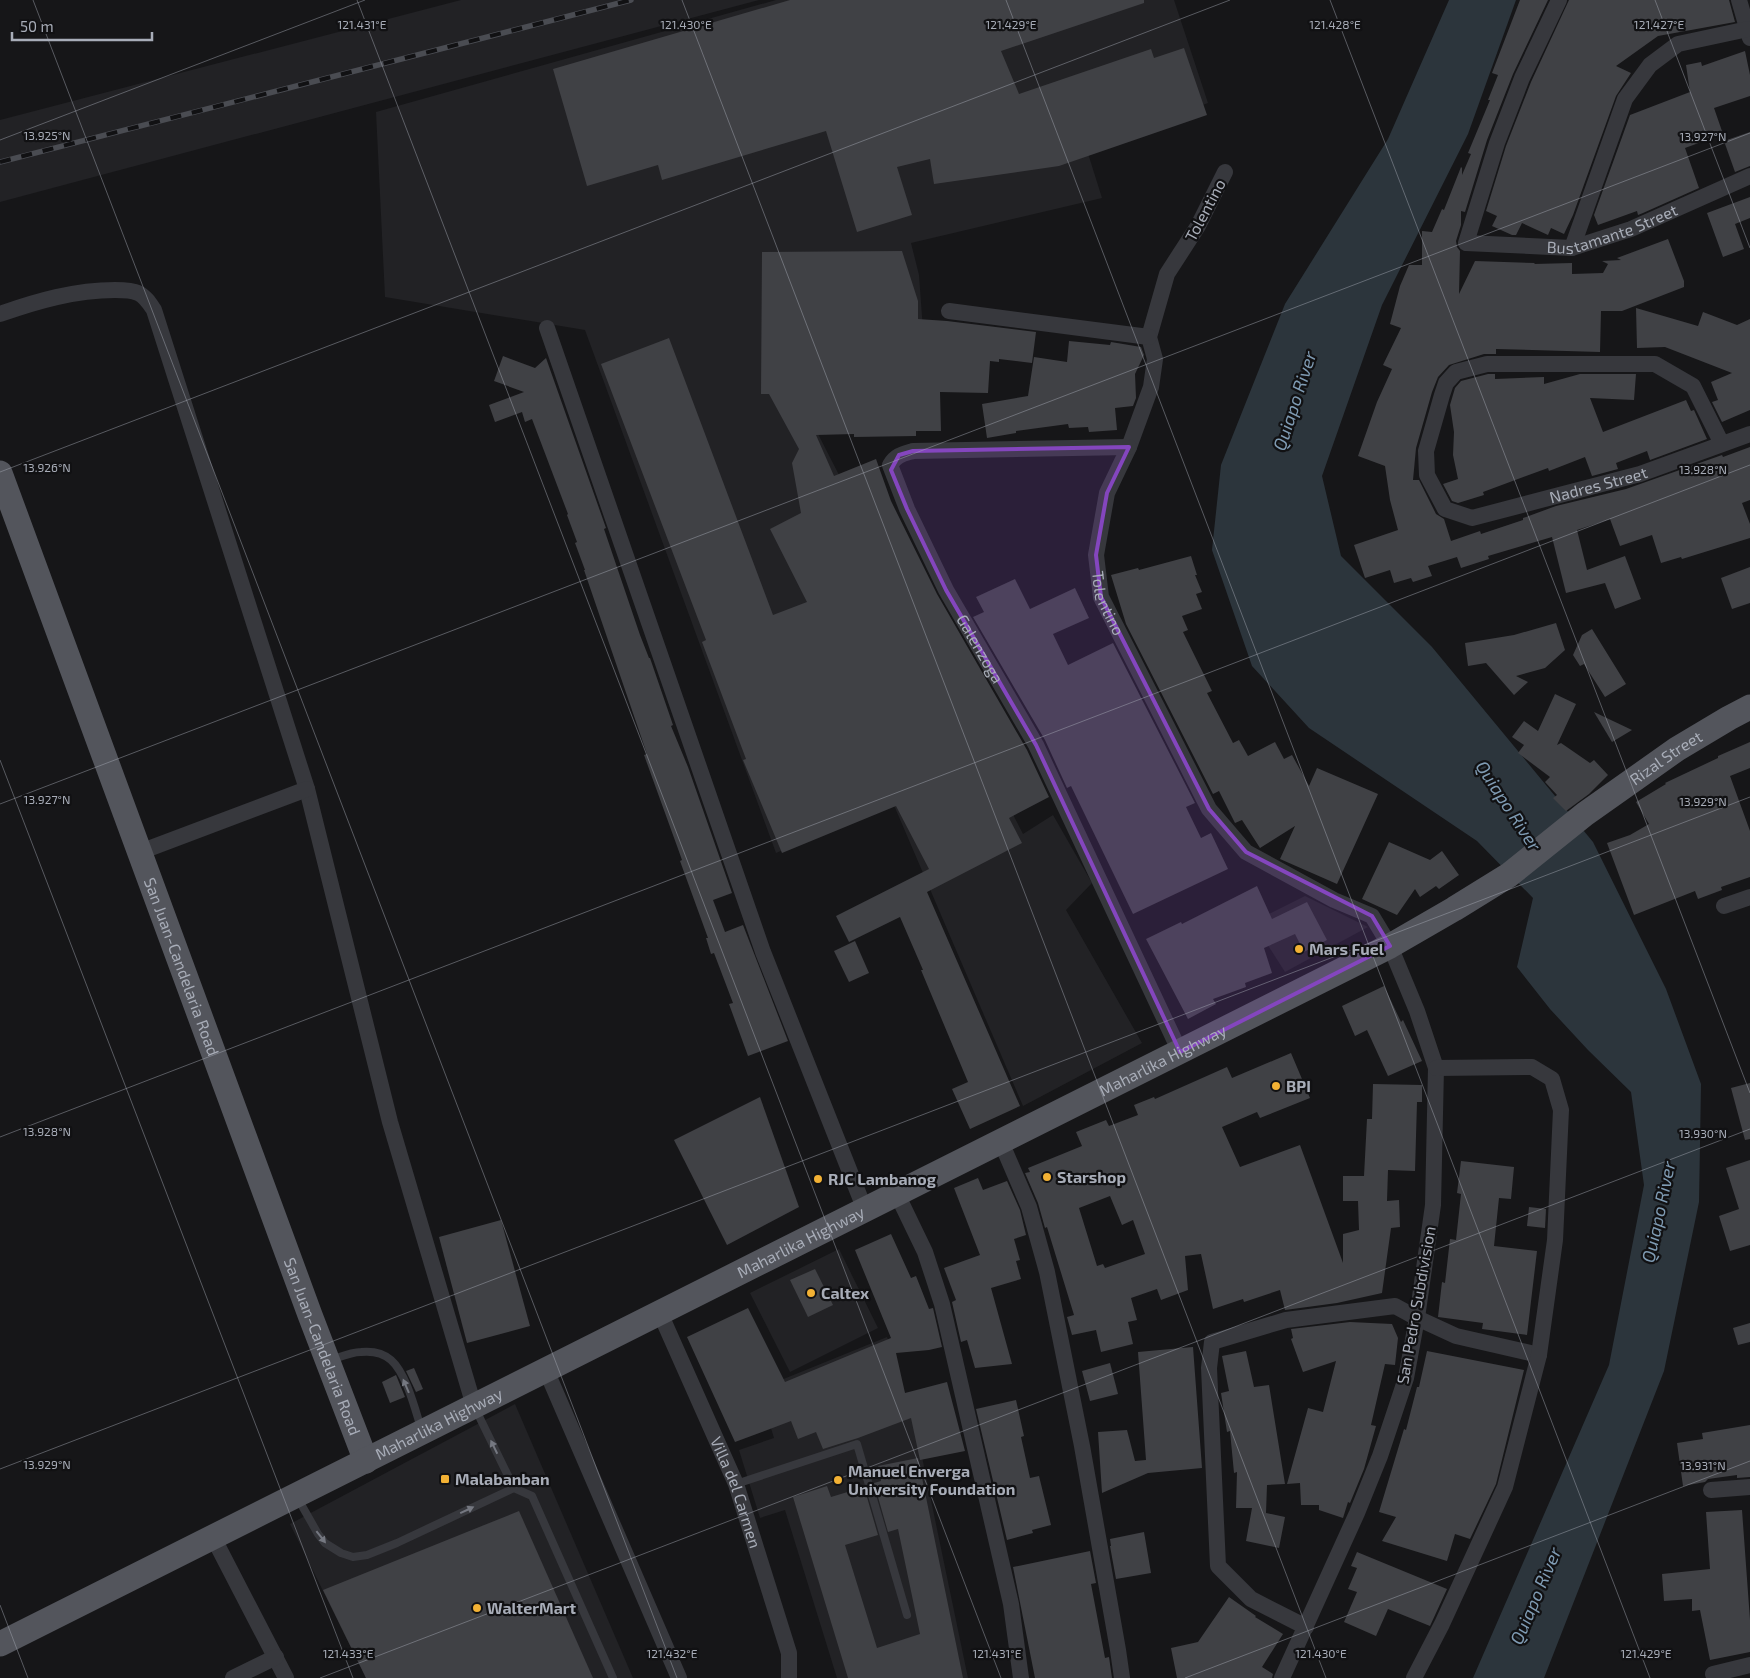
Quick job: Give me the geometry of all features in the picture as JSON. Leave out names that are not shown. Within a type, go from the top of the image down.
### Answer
[{"type":"main road","name":"San Juan-Candelaria Road","points":[[0,473],[366,1461]]},
{"type":"main road","name":"Rizal Street","points":[[1585,814],[1677,749],[1729,718],[1750,708]]},
{"type":"main road","name":"Maharlika Highway","points":[[0,1644],[1390,946],[1509,875],[1585,814]]},
{"type":"street","name":"Bustamante Street","points":[[1559,0],[1522,78],[1497,143],[1466,243],[1572,248],[1631,229],[1750,176]]},
{"type":"street","points":[[1572,248],[1625,100],[1650,65],[1678,44],[1749,33],[1739,0]]},
{"type":"street","name":"Tolentino","points":[[1225,172],[1198,226],[1167,274],[1149,338],[1155,359],[1151,387],[1129,447],[1107,493],[1096,555],[1101,597],[1209,809],[1246,852],[1334,900],[1372,916],[1390,946]]},
{"type":"street","points":[[0,314],[33,302],[102,290],[137,293],[154,310],[307,789],[390,1122],[474,1406]]},
{"type":"street","points":[[949,311],[1149,338]]},
{"type":"street","points":[[546,328],[763,952],[865,1210]]},
{"type":"street","name":"Nadres Street","points":[[1722,444],[1693,386],[1656,364],[1487,364],[1456,372],[1446,383],[1426,451],[1427,475],[1445,509],[1472,518],[1640,474],[1750,434]]},
{"type":"street","name":"Galenzoga","points":[[1129,447],[913,451],[899,455],[894,459],[890,465],[890,470],[946,590],[1036,745],[1180,1052]]},
{"type":"street","points":[[140,852],[307,789]]},
{"type":"street","points":[[1724,906],[1750,897]]},
{"type":"street","name":"San Pedro Subdivision","points":[[1282,1678],[1380,1456],[1406,1378],[1417,1318],[1433,1205],[1436,1068],[1417,1011],[1390,946]]},
{"type":"street","points":[[1414,1678],[1442,1624],[1505,1487],[1540,1355],[1555,1240],[1561,1120],[1561,1110],[1552,1079],[1532,1067],[1436,1068]]},
{"type":"street","points":[[1002,1142],[1029,1207],[1047,1272],[1082,1446],[1122,1678]]},
{"type":"street","points":[[897,1194],[925,1252],[942,1304],[1010,1604],[1022,1678]]},
{"type":"street","points":[[1306,1627],[1251,1599],[1218,1566],[1209,1368],[1212,1342],[1286,1320],[1395,1306],[1456,1336],[1540,1355]]},
{"type":"street","name":"Villa del Carmen","points":[[660,1313],[736,1484],[789,1653],[789,1678]]},
{"type":"street","points":[[546,1370],[680,1678]]},
{"type":"street","points":[[1711,1490],[1750,1487]]},
{"type":"street","points":[[213,1537],[286,1678]]},
{"type":"street","points":[[233,1678],[276,1657]]},
{"type":"street","points":[[1713,1674],[1750,1666]]},
{"type":"lane","points":[[328,1361],[359,1352],[374,1352],[391,1360],[406,1385],[422,1432]]},
{"type":"lane","points":[[474,1406],[514,1488],[532,1496],[613,1678]]},
{"type":"lane","points":[[736,1484],[857,1444],[907,1615]]},
{"type":"lane","points":[[296,1496],[325,1543],[341,1553],[352,1557],[367,1555],[397,1544],[514,1488]]},
{"type":"highlighted area","points":[[1129,447],[1107,493],[1096,555],[1101,597],[1209,809],[1246,852],[1372,916],[1390,946],[1180,1052],[1036,745],[946,590],[907,509],[891,470],[899,455],[913,451]]},
{"type":"shaded area","points":[[461,0],[759,0],[0,202],[0,120]]},
{"type":"shaded area","points":[[776,0],[1174,0],[1208,103],[1086,147],[1102,198],[911,243],[919,275],[927,385],[796,391],[1023,834],[1053,815],[1092,883],[1066,910],[1142,1043],[1023,1106],[893,803],[776,853],[585,330],[385,297],[376,112]]},
{"type":"shaded area","name":"Mars Fuel","points":[[1305,896],[1368,927],[1285,972],[1253,922]]},
{"type":"shaded area","points":[[839,1249],[878,1328],[790,1372],[750,1293]]},
{"type":"shaded area","name":"Manuel Enverga University Foundation","points":[[887,1337],[916,1428],[968,1678],[837,1678],[785,1510],[760,1518],[739,1450],[774,1438],[759,1389]]},
{"type":"shaded area","name":"WalterMart","points":[[515,1404],[633,1678],[366,1678],[290,1524]]},
{"type":"water","name":"Quiapo River","points":[[1449,0],[1516,0],[1468,134],[1382,305],[1322,476],[1341,556],[1432,647],[1593,842],[1666,989],[1701,1084],[1699,1202],[1664,1371],[1544,1678],[1473,1678],[1609,1365],[1644,1185],[1631,1092],[1550,1009],[1517,967],[1533,898],[1477,841],[1309,728],[1252,666],[1212,550],[1221,465],[1285,304],[1388,139]]},
{"type":"building","points":[[790,0],[1144,0],[1144,3],[1001,51],[1019,94],[1151,49],[1154,58],[1184,48],[1207,115],[1059,166],[934,184],[930,159],[897,167],[912,215],[857,232],[826,131],[662,180],[658,165],[587,186],[553,69]]},
{"type":"building","points":[[1520,0],[1548,0],[1513,74],[1487,140],[1465,212],[1461,211],[1461,225],[1456,241],[1460,251],[1459,294],[1475,261],[1534,264],[1572,263],[1572,274],[1603,273],[1608,264],[1602,261],[1621,260],[1617,258],[1668,239],[1684,281],[1684,287],[1622,311],[1601,311],[1600,352],[1496,349],[1496,354],[1484,354],[1449,365],[1438,377],[1432,392],[1416,448],[1413,480],[1419,480],[1436,514],[1444,519],[1451,541],[1480,531],[1481,534],[1523,520],[1523,518],[1556,506],[1626,489],[1750,447],[1750,500],[1742,503],[1750,524],[1750,538],[1682,559],[1681,557],[1661,563],[1652,535],[1620,546],[1610,519],[1577,530],[1587,570],[1625,556],[1641,599],[1615,609],[1605,583],[1566,593],[1552,537],[1488,556],[1489,559],[1461,568],[1457,557],[1428,566],[1432,576],[1413,582],[1411,578],[1394,583],[1390,570],[1365,578],[1354,545],[1398,530],[1390,500],[1385,466],[1358,456],[1377,402],[1392,369],[1383,365],[1401,328],[1390,324],[1400,286],[1409,265],[1422,265],[1422,231],[1432,232],[1442,209],[1444,210],[1461,167],[1462,175],[1471,154],[1468,153],[1490,100],[1488,100],[1498,75],[1492,73]]},
{"type":"building","points":[[1569,0],[1729,0],[1735,22],[1658,36],[1616,66],[1631,73],[1616,96],[1573,215],[1564,234],[1551,228],[1548,235],[1522,223],[1516,235],[1512,235],[1492,226],[1497,216],[1486,211],[1506,146],[1531,82]]},
{"type":"building","points":[[1745,51],[1750,75],[1750,96],[1714,108],[1723,134],[1685,148],[1699,188],[1638,215],[1637,211],[1598,225],[1594,215],[1630,115],[1690,92],[1686,65],[1701,62],[1702,66]]},
{"type":"building","points":[[1750,132],[1750,166],[1735,172],[1724,141]]},
{"type":"building","points":[[1750,197],[1750,218],[1735,224],[1744,249],[1723,257],[1707,213]]},
{"type":"building","points":[[902,251],[918,301],[918,319],[1036,332],[1032,363],[999,359],[999,362],[990,361],[988,393],[940,392],[941,431],[916,431],[916,436],[854,437],[854,434],[816,435],[834,476],[876,459],[891,501],[937,594],[1027,750],[1049,797],[1009,818],[1022,843],[927,892],[1020,1106],[970,1129],[952,1089],[968,1082],[900,917],[849,942],[836,916],[929,869],[896,806],[782,853],[743,760],[746,759],[702,642],[706,640],[601,364],[669,338],[773,615],[807,602],[770,529],[801,513],[792,463],[799,449],[769,394],[761,394],[762,252]]},
{"type":"building","points":[[1636,308],[1698,326],[1703,312],[1737,325],[1750,319],[1750,410],[1722,422],[1712,402],[1718,400],[1711,382],[1732,373],[1665,347],[1637,348]]},
{"type":"building","points":[[1069,341],[1110,345],[1111,342],[1141,347],[1144,355],[1135,374],[1136,398],[1133,406],[1115,408],[1117,430],[1089,432],[1088,427],[1069,428],[1068,424],[1016,431],[1016,433],[987,438],[982,404],[1028,396],[1034,357],[1067,362]]},
{"type":"building","points":[[503,356],[535,368],[546,358],[606,528],[604,529],[640,635],[673,725],[671,726],[688,767],[732,893],[713,900],[725,932],[743,925],[788,1041],[748,1056],[729,1004],[733,1003],[714,953],[711,954],[706,938],[708,938],[680,861],[682,860],[644,755],[647,754],[575,543],[577,542],[568,514],[532,419],[525,422],[522,412],[495,422],[489,405],[524,392],[494,381]]},
{"type":"building","points":[[1495,374],[1495,379],[1544,377],[1544,384],[1580,374],[1636,374],[1634,400],[1590,398],[1603,432],[1686,400],[1691,411],[1694,410],[1707,439],[1650,460],[1647,451],[1616,463],[1618,469],[1592,476],[1585,457],[1549,471],[1548,468],[1483,492],[1484,495],[1458,503],[1452,501],[1443,484],[1458,479],[1453,455],[1454,432],[1450,405],[1455,388],[1461,381]]},
{"type":"building","points":[[1191,556],[1197,575],[1195,575],[1202,592],[1196,594],[1202,609],[1182,616],[1188,630],[1183,632],[1212,691],[1207,693],[1233,743],[1239,740],[1248,756],[1275,742],[1284,759],[1292,755],[1309,786],[1317,768],[1378,794],[1337,884],[1280,859],[1295,826],[1260,848],[1242,820],[1235,823],[1219,791],[1213,794],[1126,624],[1111,575],[1138,568],[1139,570]]},
{"type":"building","points":[[1750,567],[1750,603],[1732,609],[1721,578]]},
{"type":"building","points":[[1015,579],[1030,609],[1075,588],[1089,618],[1053,634],[1068,665],[1113,643],[1195,803],[1186,807],[1201,838],[1211,833],[1228,869],[1133,914],[1071,786],[1067,788],[1045,740],[973,617],[984,612],[976,597]]},
{"type":"building","points":[[1556,623],[1565,650],[1545,668],[1516,676],[1528,682],[1514,695],[1486,663],[1468,666],[1465,643],[1514,635]]},
{"type":"building","points":[[1592,629],[1626,684],[1605,697],[1584,664],[1580,666],[1573,655],[1582,635]]},
{"type":"building","points":[[1555,694],[1576,704],[1557,745],[1561,743],[1590,763],[1594,760],[1608,775],[1589,794],[1566,811],[1553,798],[1557,795],[1545,782],[1550,777],[1518,753],[1524,745],[1512,737],[1524,721],[1538,731]]},
{"type":"building","points":[[1594,712],[1632,730],[1612,742]]},
{"type":"building","points":[[1750,742],[1750,768],[1730,776],[1750,831],[1750,877],[1721,887],[1722,890],[1698,899],[1695,891],[1634,915],[1607,843],[1630,835],[1649,824],[1636,802],[1665,783]]},
{"type":"building","points":[[1389,842],[1430,860],[1442,851],[1459,875],[1439,889],[1436,886],[1420,897],[1415,889],[1397,915],[1362,899]]},
{"type":"building","points":[[1257,886],[1272,919],[1307,902],[1327,940],[1304,952],[1295,934],[1264,948],[1272,973],[1245,983],[1246,987],[1213,999],[1216,1004],[1188,1019],[1146,939],[1181,922],[1182,924]]},
{"type":"building","points":[[855,941],[869,973],[849,982],[834,951]]},
{"type":"building","points":[[1384,986],[1401,1022],[1403,1020],[1422,1061],[1388,1076],[1367,1030],[1355,1036],[1342,1006]]},
{"type":"building","points":[[1291,1053],[1310,1098],[1260,1118],[1257,1112],[1222,1127],[1240,1167],[1300,1145],[1343,1263],[1343,1234],[1359,1230],[1358,1201],[1343,1201],[1343,1176],[1364,1176],[1367,1119],[1372,1119],[1373,1084],[1422,1085],[1422,1102],[1417,1102],[1415,1171],[1388,1170],[1387,1201],[1399,1200],[1400,1227],[1391,1228],[1382,1293],[1337,1303],[1285,1310],[1280,1290],[1244,1302],[1243,1299],[1213,1309],[1201,1254],[1185,1256],[1188,1290],[1161,1300],[1157,1289],[1131,1298],[1137,1320],[1128,1322],[1133,1344],[1101,1352],[1096,1330],[1072,1335],[1067,1317],[1074,1315],[1047,1227],[1045,1228],[1038,1203],[1025,1173],[1030,1172],[1028,1168],[1082,1146],[1076,1132],[1106,1120],[1109,1126],[1138,1115],[1134,1105],[1154,1097],[1155,1099],[1227,1067],[1232,1078]],"holes":[[[1110,1196],[1122,1225],[1133,1220],[1145,1254],[1105,1268],[1103,1264],[1097,1266],[1079,1208]]]},
{"type":"building","points":[[1750,1083],[1750,1139],[1745,1140],[1731,1088]]},
{"type":"building","points":[[760,1097],[799,1207],[727,1245],[674,1140]]},
{"type":"building","points":[[1750,1160],[1750,1245],[1730,1251],[1719,1216],[1739,1209],[1726,1168]]},
{"type":"building","points":[[1461,1161],[1514,1167],[1511,1199],[1499,1198],[1494,1246],[1537,1251],[1527,1335],[1482,1329],[1483,1323],[1438,1317],[1442,1282],[1445,1283],[1450,1239],[1456,1240],[1461,1194],[1457,1193]]},
{"type":"building","points":[[978,1178],[983,1190],[1007,1181],[1020,1210],[1026,1235],[1014,1239],[1020,1260],[1016,1261],[1021,1279],[991,1288],[1012,1364],[975,1368],[967,1340],[961,1342],[952,1302],[956,1300],[944,1268],[980,1255],[954,1188]]},
{"type":"building","points":[[1529,1207],[1546,1209],[1545,1228],[1527,1226]]},
{"type":"building","points":[[501,1220],[530,1326],[467,1343],[439,1237]]},
{"type":"building","points":[[891,1234],[911,1278],[916,1276],[929,1309],[933,1308],[942,1347],[896,1353],[905,1393],[947,1382],[965,1451],[920,1460],[911,1418],[823,1449],[816,1432],[798,1439],[791,1421],[735,1442],[687,1337],[748,1308],[785,1382],[891,1338],[855,1250]]},
{"type":"building","name":"Caltex","points":[[815,1269],[833,1305],[808,1317],[790,1280]]},
{"type":"building","points":[[1350,1322],[1392,1324],[1398,1338],[1395,1365],[1385,1364],[1371,1425],[1376,1426],[1364,1469],[1350,1503],[1348,1502],[1343,1518],[1319,1510],[1319,1505],[1301,1505],[1300,1483],[1287,1484],[1308,1408],[1323,1412],[1336,1361],[1303,1372],[1291,1339],[1293,1338],[1291,1329]]},
{"type":"building","points":[[1750,1323],[1750,1342],[1738,1345],[1733,1328]]},
{"type":"building","points":[[1193,1347],[1202,1468],[1148,1473],[1102,1493],[1098,1432],[1127,1430],[1135,1461],[1146,1460],[1138,1352]]},
{"type":"building","points":[[1246,1351],[1254,1387],[1269,1385],[1285,1484],[1267,1485],[1266,1513],[1285,1517],[1279,1548],[1246,1541],[1252,1508],[1236,1508],[1237,1472],[1234,1473],[1230,1431],[1227,1432],[1221,1393],[1229,1391],[1222,1356]]},
{"type":"building","points":[[1427,1351],[1524,1370],[1496,1484],[1470,1539],[1455,1534],[1447,1561],[1382,1541],[1396,1517],[1379,1512],[1404,1429],[1406,1430],[1417,1387],[1419,1387]]},
{"type":"building","points":[[1110,1363],[1118,1394],[1090,1401],[1082,1371]]},
{"type":"building","points":[[414,1368],[423,1389],[416,1392],[406,1371]]},
{"type":"building","points":[[396,1375],[405,1397],[390,1403],[382,1382]]},
{"type":"building","points":[[1016,1400],[1024,1436],[1021,1437],[1030,1478],[1039,1476],[1051,1525],[1032,1530],[1033,1533],[1007,1540],[976,1409]]},
{"type":"building","points":[[1750,1425],[1750,1477],[1737,1478],[1737,1475],[1708,1479],[1705,1482],[1683,1486],[1677,1443],[1703,1439],[1702,1433]]},
{"type":"building","points":[[918,1458],[963,1678],[848,1678],[793,1497],[827,1486],[831,1497],[864,1487],[878,1535],[845,1545],[877,1648],[920,1634],[898,1529],[888,1532],[874,1483],[881,1481],[878,1466]]},
{"type":"building","points":[[1742,1510],[1750,1620],[1750,1652],[1710,1660],[1700,1610],[1692,1611],[1692,1599],[1664,1601],[1662,1574],[1710,1569],[1706,1512]]},
{"type":"building","points":[[519,1511],[593,1678],[366,1678],[323,1590]]},
{"type":"building","points":[[1144,1532],[1151,1573],[1116,1579],[1110,1539]]},
{"type":"building","points":[[1090,1551],[1096,1583],[1091,1584],[1105,1658],[1109,1657],[1112,1678],[1035,1678],[1013,1567]]},
{"type":"building","points":[[1357,1552],[1447,1589],[1430,1626],[1388,1609],[1376,1636],[1344,1622],[1357,1592],[1348,1589],[1357,1568],[1351,1566]]},
{"type":"building","points":[[1229,1597],[1255,1617],[1283,1634],[1262,1667],[1273,1674],[1272,1678],[1177,1678],[1171,1648],[1198,1642]]},
{"type":"railway","points":[[0,162],[631,0]]},
{"type":"place","name":"Mars Fuel","points":[[1299,949]]},
{"type":"place","name":"BPI","points":[[1276,1086]]},
{"type":"place","name":"Starshop","points":[[1047,1177]]},
{"type":"place","name":"RJC Lambanog","points":[[818,1179]]},
{"type":"place","name":"Caltex","points":[[811,1293]]},
{"type":"place","name":"Malabanban","points":[[445,1479]]},
{"type":"place","name":"Manuel Enverga University Foundation","points":[[838,1480]]},
{"type":"place","name":"WalterMart","points":[[477,1608]]}]
